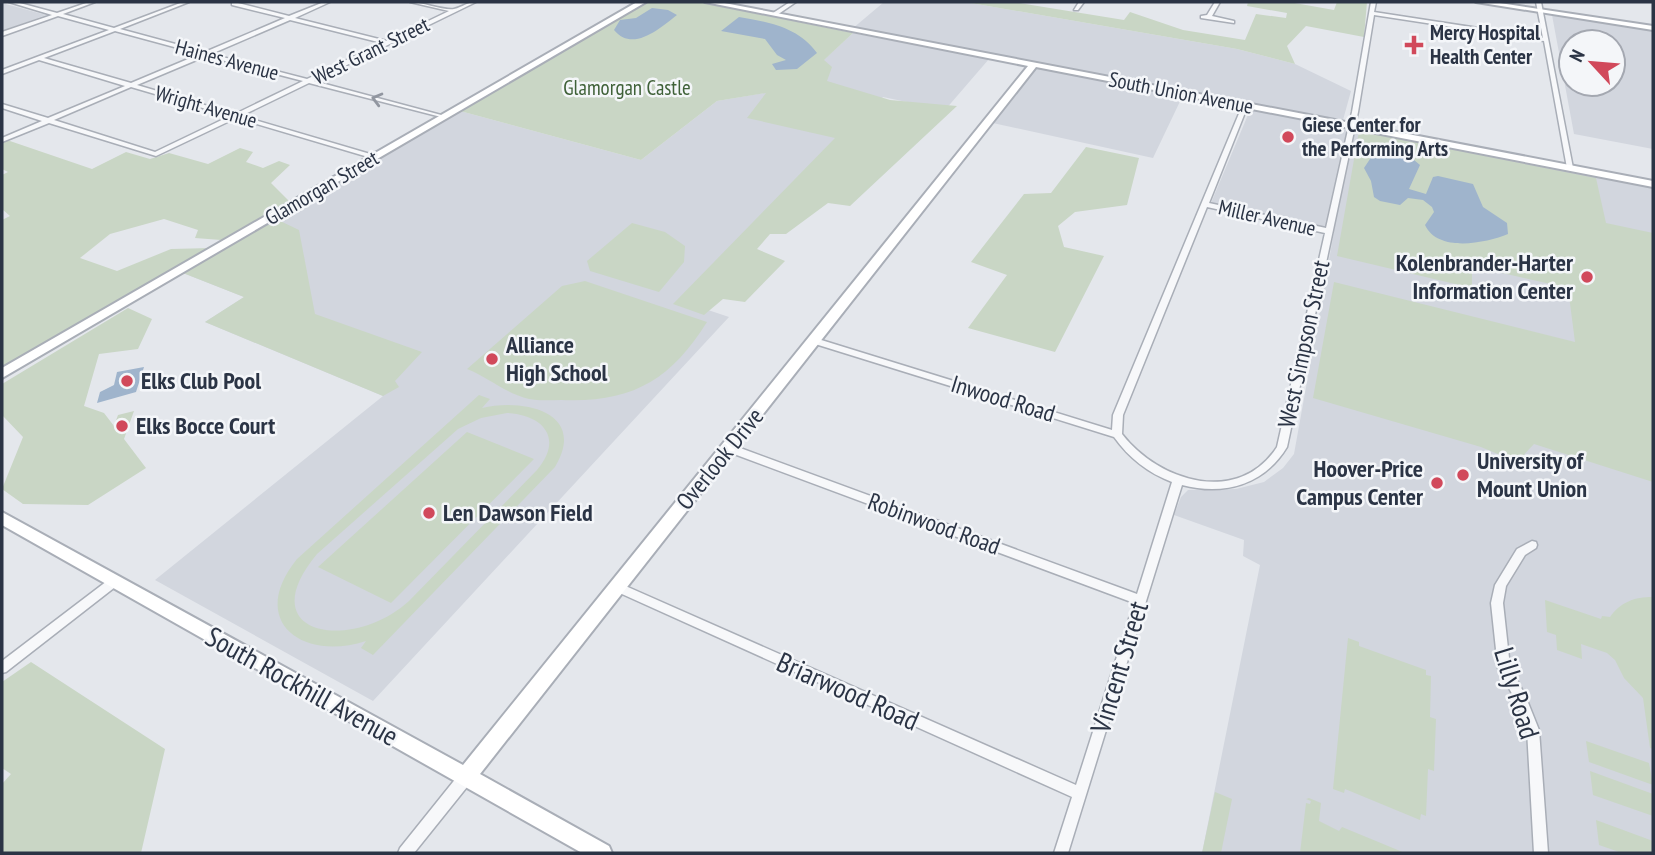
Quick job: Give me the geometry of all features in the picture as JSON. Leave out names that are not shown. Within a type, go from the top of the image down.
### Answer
[{"type":"street","name":"Haines Avenue","points":[[10,2],[443,117]]},
{"type":"street","points":[[2,34],[93,2]]},
{"type":"street","points":[[2,72],[187,2]]},
{"type":"street","points":[[2,140],[328,2]]},
{"type":"street","points":[[412,2],[454,11]]},
{"type":"street","name":"West Grant Street","points":[[47,121],[156,154],[473,2]]},
{"type":"street","name":"Glamorgan Street","points":[[2,374],[642,2]]},
{"type":"street","name":"South Union Avenue","points":[[709,2],[1653,184]]},
{"type":"street","points":[[775,14],[793,2]]},
{"type":"street","points":[[1076,9],[1081,2]]},
{"type":"street","points":[[1217,2],[1211,17],[1232,22]]},
{"type":"street","name":"West Simpson Street","points":[[1178,481],[1214,485],[1244,481],[1267,466],[1280,452],[1352,126],[1373,2]]},
{"type":"street","points":[[1480,2],[1540,6],[1653,28]]},
{"type":"street","points":[[234,4],[388,43]]},
{"type":"street","points":[[1540,6],[1570,168]]},
{"type":"street","points":[[1371,13],[1546,40]]},
{"type":"street","name":"Wright Avenue","points":[[38,58],[375,157]]},
{"type":"street","name":"Overlook Drive","points":[[405,853],[1034,64]]},
{"type":"street","points":[[1117,435],[1118,415],[1245,105]]},
{"type":"street","points":[[2,106],[47,121]]},
{"type":"street","name":"Miller Avenue","points":[[1205,204],[1328,232]]},
{"type":"street","name":"Inwood Road","points":[[815,341],[1117,435],[1145,463],[1178,481]]},
{"type":"street","name":"Robinwood Road","points":[[729,447],[1140,600]]},
{"type":"street","name":"Vincent Street","points":[[1061,853],[1178,481]]},
{"type":"street","name":"South Rockhill Avenue","points":[[2,518],[602,853]]},
{"type":"street","name":"Lilly Road","points":[[1532,545],[1521,552],[1501,585],[1497,603],[1504,668],[1521,699],[1533,730],[1541,853]]},
{"type":"street","points":[[2,668],[114,581]]},
{"type":"street","name":"Briarwood Road","points":[[617,587],[1080,794]]},
{"type":"shaded area","points":[[884,2],[965,2],[1237,49],[1295,64],[1351,91],[1343,120],[1084,73],[1184,93],[1153,158],[988,122],[1034,64],[852,29]]},
{"type":"shaded area","points":[[2,3],[46,15],[2,31]]},
{"type":"shaded area","points":[[1552,15],[1653,29],[1653,149],[1574,134],[1567,98],[1627,98],[1627,28],[1557,28],[1557,42]]},
{"type":"shaded area","name":"Alliance High School","points":[[853,33],[989,59],[945,110],[883,97],[681,301],[729,317],[373,701],[155,580],[383,396],[205,322],[244,297],[183,273],[460,111],[641,160],[717,101],[793,88]]},
{"type":"shaded area","name":"University of Mount Union","points":[[1250,110],[1653,188],[1653,853],[1202,853],[1260,565],[1243,556],[1244,540],[1174,515],[1181,497],[1188,490],[1236,489],[1264,482],[1283,468],[1294,454],[1334,232],[1211,203]]},
{"type":"green space","name":"Glamorgan Castle","points":[[647,2],[698,2],[853,33],[824,60],[832,67],[827,81],[890,100],[957,106],[850,206],[828,203],[786,234],[770,234],[757,249],[785,261],[745,302],[723,299],[704,315],[673,304],[835,138],[747,118],[766,93],[717,101],[641,160],[460,111]]},
{"type":"green space","points":[[965,2],[1013,2],[1124,20],[1130,12],[1183,30],[1245,40],[1256,14],[1286,18],[1287,13],[1247,6],[1248,2],[1289,2],[1334,10],[1337,2],[1367,2],[1364,37],[1306,26],[1287,46],[1295,64],[1237,49]]},
{"type":"green space","points":[[1359,131],[1596,178],[1606,223],[1653,233],[1653,482],[1534,444],[1517,462],[1481,447],[1313,398],[1334,282],[1575,342],[1568,288],[1472,266],[1472,288],[1337,256]]},
{"type":"green space","points":[[7,140],[92,169],[126,152],[150,159],[169,153],[208,164],[240,148],[253,152],[246,162],[263,168],[279,161],[290,165],[271,183],[289,201],[221,240],[195,238],[198,230],[164,219],[110,234],[80,258],[117,271],[171,249],[211,248],[2,367],[2,220],[10,216],[2,209],[2,175],[8,172],[2,169],[2,143]]},
{"type":"green space","points":[[1086,147],[1139,158],[1127,205],[1075,212],[1058,226],[1064,247],[1104,256],[1055,352],[968,328],[1007,275],[971,262],[1024,194],[1051,193]]},
{"type":"green space","points":[[276,219],[299,230],[315,314],[422,352],[395,381],[399,387],[383,396],[205,322],[244,297],[183,273]]},
{"type":"green space","points":[[632,223],[665,232],[685,246],[684,262],[659,292],[590,271],[587,261]]},
{"type":"green space","points":[[585,281],[707,322],[678,360],[663,373],[628,392],[608,397],[586,400],[529,399],[467,369],[562,286]]},
{"type":"green space","points":[[128,308],[152,319],[138,349],[99,354],[84,406],[104,413],[114,426],[118,415],[134,411],[124,439],[146,468],[88,505],[23,504],[2,489],[23,437],[2,415],[2,384]]},
{"type":"green space","points":[[479,395],[490,399],[482,408],[515,405],[546,413],[557,422],[563,433],[563,448],[555,467],[373,655],[361,648],[366,641],[343,646],[321,646],[303,641],[289,631],[280,618],[278,601],[283,581],[297,559]],"holes":[[[507,413],[531,418],[546,430],[549,448],[545,458],[537,470],[409,601],[386,617],[361,627],[337,631],[316,628],[301,619],[295,603],[299,582],[317,554],[458,429],[481,418]]]},
{"type":"green space","name":"Len Dawson Field","points":[[467,432],[534,459],[391,603],[318,567]]},
{"type":"green space","points":[[1653,597],[1653,749],[1650,748],[1643,698],[1624,678],[1615,660],[1607,653],[1581,644],[1582,659],[1557,650],[1556,635],[1547,632],[1545,600],[1601,619],[1602,616],[1610,617],[1628,601]]},
{"type":"green space","points":[[1348,638],[1359,642],[1359,646],[1426,670],[1426,675],[1431,676],[1430,717],[1436,719],[1434,771],[1428,769],[1426,816],[1421,814],[1420,820],[1345,789],[1344,793],[1333,789]]},
{"type":"green space","points":[[31,662],[165,749],[141,853],[2,853],[2,784],[11,774],[2,768],[2,682]]},
{"type":"green space","points":[[1586,741],[1649,763],[1653,785],[1589,762]]},
{"type":"green space","points":[[1590,771],[1653,794],[1653,816],[1593,795]]},
{"type":"green space","points":[[1215,792],[1232,799],[1221,853],[1202,853]]},
{"type":"green space","points":[[1306,799],[1321,803],[1319,821],[1339,831],[1342,827],[1405,853],[1300,853],[1306,803],[1310,804],[1311,801]]},
{"type":"green space","points":[[1596,820],[1653,841],[1653,853],[1622,853],[1599,845]]},
{"type":"water","points":[[652,8],[668,10],[677,15],[655,32],[638,39],[621,36],[614,30],[620,20],[636,18]]},
{"type":"water","points":[[739,17],[782,27],[801,37],[817,53],[797,69],[776,70],[772,64],[786,60],[777,55],[765,39],[721,31]]},
{"type":"water","points":[[1381,146],[1408,155],[1420,165],[1409,189],[1426,194],[1433,177],[1438,176],[1473,184],[1483,207],[1507,223],[1508,234],[1488,240],[1451,243],[1431,234],[1425,225],[1434,212],[1423,200],[1408,198],[1400,205],[1374,197],[1371,181],[1364,168],[1370,159],[1371,148]]},
{"type":"water","name":"Elks Club Pool","points":[[144,367],[136,392],[97,403],[100,392],[114,385],[117,372]]},
{"type":"place","name":"Mercy Hospital Health Center","points":[[1414,45]]},
{"type":"place","name":"Giese Center for the Performing Arts","points":[[1288,137]]},
{"type":"place","name":"Kolenbrander-Harter Information Center","points":[[1587,277]]},
{"type":"place","name":"Alliance High School","points":[[492,359]]},
{"type":"place","name":"Elks Club Pool","points":[[127,381]]},
{"type":"place","name":"Elks Bocce Court","points":[[122,426]]},
{"type":"place","name":"University of Mount Union","points":[[1463,475]]},
{"type":"place","name":"Hoover-Price Campus Center","points":[[1437,483]]},
{"type":"place","name":"Len Dawson Field","points":[[429,513]]}]
